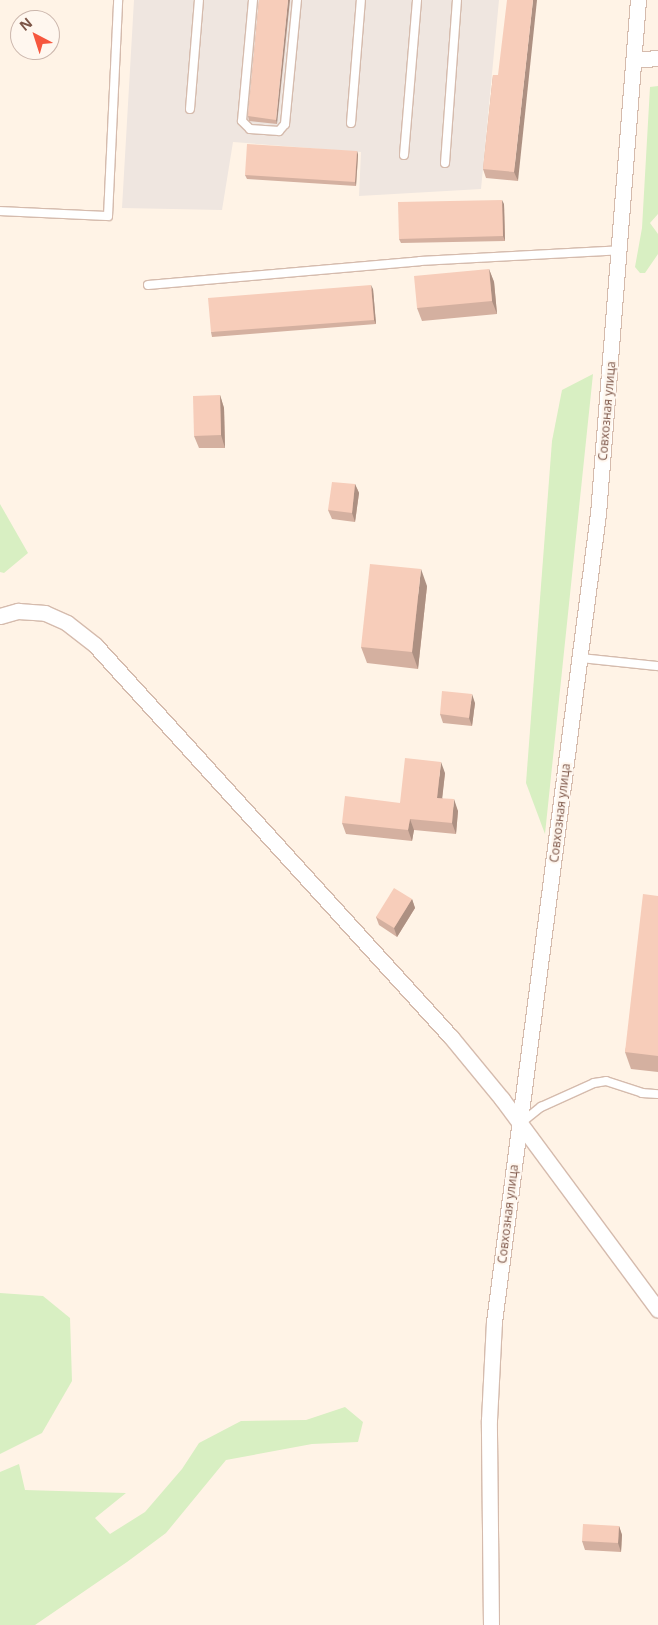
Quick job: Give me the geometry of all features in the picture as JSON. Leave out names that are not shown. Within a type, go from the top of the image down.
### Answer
[{"type":"street","name":"Совхозная улица","points":[[491,1625],[489,1377],[598,514],[638,0]]},
{"type":"street","points":[[634,60],[658,58]]},
{"type":"street","points":[[0,616],[18,610],[45,613],[67,623],[95,645],[451,1037],[520,1123],[658,1310]]},
{"type":"lane","points":[[0,211],[108,216],[118,0]]},
{"type":"lane","points":[[190,109],[199,0]]},
{"type":"lane","points":[[253,0],[242,121],[250,128],[279,131],[286,124],[297,0]]},
{"type":"lane","points":[[350,123],[361,0]]},
{"type":"lane","points":[[404,155],[417,0]]},
{"type":"lane","points":[[445,163],[456,0]]},
{"type":"lane","points":[[148,285],[420,261],[620,250]]},
{"type":"lane","points":[[580,658],[658,666]]},
{"type":"lane","points":[[520,1123],[541,1107],[594,1083],[606,1081],[642,1093],[658,1094]]},
{"type":"shaded area","points":[[134,0],[499,0],[481,189],[359,196],[361,152],[233,142],[222,210],[122,208]]},
{"type":"green space","points":[[658,86],[658,214],[650,223],[658,234],[658,254],[645,273],[640,273],[635,267],[642,228],[650,87]]},
{"type":"green space","points":[[593,374],[545,834],[526,783],[552,441],[562,390]]},
{"type":"green space","points":[[0,504],[28,553],[4,573],[0,572]]},
{"type":"green space","points":[[0,1293],[43,1296],[70,1318],[72,1381],[42,1433],[0,1454]]},
{"type":"green space","points":[[345,1407],[363,1422],[358,1442],[312,1444],[226,1460],[166,1533],[127,1562],[35,1625],[0,1625],[0,1472],[19,1464],[25,1490],[126,1493],[95,1518],[110,1534],[145,1512],[182,1469],[199,1443],[241,1421],[306,1420]]},
{"type":"building","points":[[259,0],[288,0],[276,120],[248,116]]},
{"type":"building","points":[[507,0],[533,0],[514,172],[483,169],[493,75],[498,75]]},
{"type":"building","points":[[247,144],[357,151],[355,182],[245,175]]},
{"type":"building","points":[[502,200],[503,236],[399,239],[398,202]]},
{"type":"building","points":[[489,269],[492,301],[417,308],[414,276]]},
{"type":"building","points":[[371,285],[374,320],[211,332],[208,298]]},
{"type":"building","points":[[220,395],[221,435],[194,436],[193,396]]},
{"type":"building","points":[[332,482],[355,484],[352,513],[328,510]]},
{"type":"building","points":[[370,564],[421,569],[412,652],[361,647]]},
{"type":"building","points":[[442,691],[472,694],[469,718],[440,714]]},
{"type":"building","points":[[405,758],[441,762],[437,798],[454,799],[452,823],[410,819],[408,830],[342,823],[345,796],[400,803]]},
{"type":"building","points":[[394,888],[412,899],[394,928],[376,917]]},
{"type":"building","points":[[643,894],[658,896],[658,1056],[625,1052]]},
{"type":"building","points":[[583,1524],[619,1526],[618,1543],[582,1541]]}]
